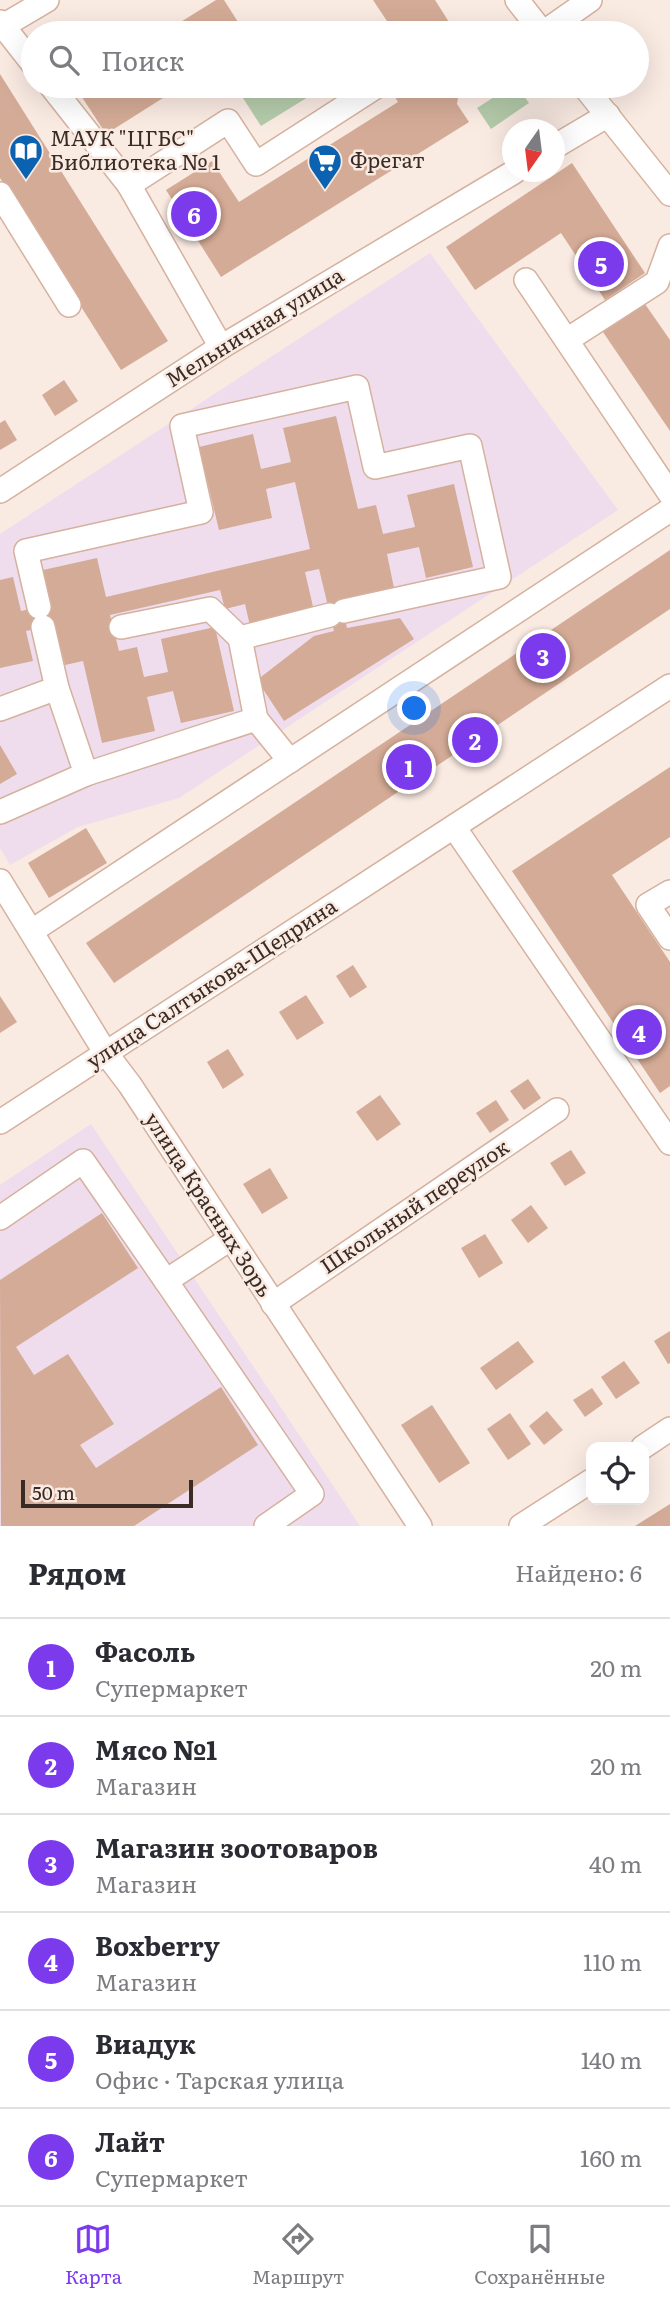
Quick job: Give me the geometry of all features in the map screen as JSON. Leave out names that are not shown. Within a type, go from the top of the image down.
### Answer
[{"type":"street","points":[[21,49],[2,24],[47,0]]},
{"type":"street","points":[[517,0],[534,21]]},
{"type":"street","points":[[560,21],[590,0]]},
{"type":"street","points":[[60,98],[129,185],[221,347]]},
{"type":"street","points":[[129,185],[228,121],[256,164],[358,98]]},
{"type":"street","points":[[594,98],[670,194]]},
{"type":"street","points":[[565,141],[608,115]]},
{"type":"street","name":"Мельничная улица","points":[[0,491],[221,347],[502,179]]},
{"type":"street","points":[[0,194],[69,305]]},
{"type":"street","points":[[567,341],[657,282],[670,246]]},
{"type":"street","points":[[526,280],[670,494]]},
{"type":"street","points":[[86,774],[57,688],[26,551],[201,512],[182,426],[357,387],[375,467],[470,446],[499,577],[240,638]]},
{"type":"street","points":[[32,931],[670,510]]},
{"type":"street","points":[[121,627],[210,609],[240,638],[256,719],[290,761]]},
{"type":"street","points":[[0,709],[57,688]]},
{"type":"street","name":"улица Салтыкова-Щедрина","points":[[0,1122],[669,688]]},
{"type":"street","points":[[0,812],[86,774],[256,719]]},
{"type":"street","points":[[454,827],[662,1113],[670,1143]]},
{"type":"street","name":"улица Красных Зорь","points":[[0,881],[105,1052],[131,1085],[420,1526]]},
{"type":"street","points":[[670,892],[648,905],[670,938]]},
{"type":"street","name":"Школьный переулок","points":[[273,1304],[557,1110]]},
{"type":"street","points":[[0,1218],[83,1161],[312,1494],[266,1526]]},
{"type":"street","points":[[166,1281],[230,1239]]},
{"type":"street","points":[[649,1443],[670,1429]]},
{"type":"street","points":[[521,1526],[586,1483]]},
{"type":"shaded area","points":[[430,253],[618,510],[179,798],[78,827],[10,865],[0,848],[0,534]]},
{"type":"shaded area","points":[[91,1124],[360,1526],[0,1526],[0,1185]]},
{"type":"green space","points":[[243,98],[306,98],[261,126]]},
{"type":"green space","points":[[492,98],[525,98],[529,103],[491,129],[477,108]]},
{"type":"building","points":[[216,0],[224,0],[237,21],[182,21]]},
{"type":"building","points":[[373,0],[435,0],[448,21],[387,21]]},
{"type":"building","points":[[0,74],[168,341],[121,370],[0,178]]},
{"type":"building","points":[[83,98],[163,98],[106,134]]},
{"type":"building","points":[[396,98],[458,98],[457,104],[469,122],[221,277],[166,190],[212,161],[239,202],[398,102]]},
{"type":"building","points":[[572,163],[645,273],[605,300],[561,233],[475,290],[446,247],[544,182],[565,182],[565,168]]},
{"type":"building","points":[[645,304],[670,340],[670,431],[603,332]]},
{"type":"building","points":[[64,380],[78,401],[55,416],[42,395]]},
{"type":"building","points":[[336,416],[358,509],[376,505],[383,534],[415,527],[407,495],[454,484],[473,567],[426,578],[419,547],[387,554],[394,588],[341,600],[347,628],[400,618],[414,639],[284,721],[257,680],[314,636],[334,631],[319,569],[305,572],[314,611],[250,626],[245,604],[225,609],[220,590],[110,615],[119,651],[137,647],[144,677],[168,672],[161,639],[215,627],[234,711],[181,723],[173,691],[147,697],[155,731],[102,743],[83,661],[65,665],[55,625],[26,631],[33,661],[0,668],[0,580],[13,577],[21,611],[51,604],[43,570],[97,558],[106,597],[310,549],[295,482],[266,489],[272,518],[219,530],[199,447],[253,434],[261,469],[291,462],[283,428]]},
{"type":"building","points":[[5,420],[17,440],[0,450],[0,423]]},
{"type":"building","points":[[670,550],[670,609],[114,983],[86,943]]},
{"type":"building","points":[[0,745],[17,774],[0,784]]},
{"type":"building","points":[[670,767],[670,837],[612,875],[670,962],[670,1086],[660,1093],[512,871]]},
{"type":"building","points":[[86,828],[107,863],[49,898],[28,863]]},
{"type":"building","points":[[353,965],[367,987],[350,998],[336,976]]},
{"type":"building","points":[[306,995],[324,1023],[297,1040],[279,1012]]},
{"type":"building","points":[[0,996],[17,1022],[0,1033]]},
{"type":"building","points":[[228,1049],[244,1075],[223,1089],[207,1062]]},
{"type":"building","points":[[528,1079],[541,1098],[524,1110],[510,1091]]},
{"type":"building","points":[[380,1095],[401,1124],[377,1141],[356,1112]]},
{"type":"building","points":[[496,1100],[509,1120],[490,1133],[476,1113]]},
{"type":"building","points":[[571,1150],[586,1173],[565,1186],[550,1163]]},
{"type":"building","points":[[270,1168],[288,1198],[262,1214],[243,1184]]},
{"type":"building","points":[[531,1205],[548,1228],[528,1243],[511,1220]]},
{"type":"building","points":[[102,1213],[138,1268],[16,1347],[34,1375],[68,1354],[114,1424],[80,1445],[96,1468],[221,1387],[258,1445],[134,1526],[1,1526],[0,1280]]},
{"type":"building","points":[[485,1234],[503,1263],[479,1278],[461,1248]]},
{"type":"building","points":[[670,1331],[670,1363],[668,1364],[654,1341]]},
{"type":"building","points":[[518,1341],[534,1362],[496,1390],[480,1368]]},
{"type":"building","points":[[624,1361],[640,1383],[616,1399],[601,1377]]},
{"type":"building","points":[[592,1388],[603,1404],[585,1417],[573,1400]]},
{"type":"building","points":[[432,1405],[470,1463],[439,1483],[401,1425]]},
{"type":"building","points":[[547,1411],[563,1430],[544,1445],[529,1426]]},
{"type":"building","points":[[510,1413],[531,1444],[508,1460],[487,1429]]},
{"type":"building","points":[[670,1504],[670,1526],[635,1526]]},
{"type":"place","name":"МАУК \"ЦГБС\" Библиотека № 1","points":[[26,181]]},
{"type":"place","name":"Фрегат","points":[[325,191]]},
{"type":"place","name":"Лайт","points":[[194,214]]},
{"type":"place","name":"Виадук","points":[[601,264]]},
{"type":"place","name":"Магазин зоотоваров","points":[[543,656]]},
{"type":"place","name":"Мясо №1","points":[[475,740]]},
{"type":"place","name":"Фасоль","points":[[409,767]]},
{"type":"place","name":"Boxberry","points":[[639,1032]]}]
